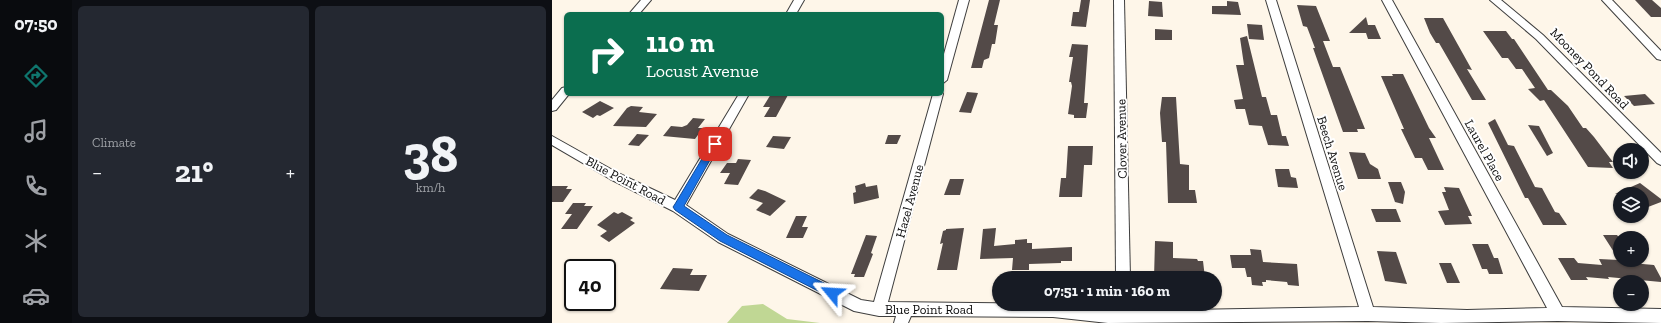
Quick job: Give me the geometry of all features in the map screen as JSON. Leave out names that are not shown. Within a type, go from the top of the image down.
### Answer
[{"type":"street","points":[[636,12],[646,0]]},
{"type":"street","points":[[791,12],[799,0]]},
{"type":"street","points":[[944,73],[964,0]]},
{"type":"street","name":"Clover Avenue","points":[[1119,0],[1123,271]]},
{"type":"street","name":"Beech Avenue","points":[[1271,0],[1368,314]]},
{"type":"street","name":"Laurel Place","points":[[1387,0],[1558,314]]},
{"type":"street","name":"Mooney Pond Road","points":[[1495,0],[1545,41],[1635,136],[1661,160]]},
{"type":"street","points":[[1608,0],[1661,57]]},
{"type":"street","points":[[552,107],[564,93]]},
{"type":"street","points":[[678,207],[743,96]]},
{"type":"street","name":"Hazel Avenue","points":[[879,309],[937,96]]},
{"type":"street","name":"Blue Point Road","points":[[552,140],[614,176],[678,207],[723,238],[859,306],[879,309],[992,309]]},
{"type":"street","points":[[901,323],[906,308]]},
{"type":"street","name":"Blue Point Road","points":[[1124,311],[1368,314],[1467,317],[1558,314],[1661,316]]},
{"type":"green space","points":[[763,304],[787,319],[820,323],[727,323],[742,306]]},
{"type":"building","points":[[989,0],[1000,0],[994,25],[998,25],[995,44],[992,44],[989,58],[984,60],[982,68],[971,68]]},
{"type":"building","points":[[1081,0],[1090,0],[1086,27],[1071,26],[1073,12],[1079,12]]},
{"type":"building","points":[[1635,0],[1652,0],[1661,8],[1661,17],[1651,17]]},
{"type":"building","points":[[1149,1],[1162,2],[1163,17],[1148,16]]},
{"type":"building","points":[[1227,1],[1238,2],[1241,15],[1212,14],[1212,6],[1227,6]]},
{"type":"building","points":[[1297,5],[1316,6],[1330,41],[1323,41],[1333,67],[1340,67],[1365,129],[1357,129],[1358,132],[1343,132],[1313,48],[1315,48],[1307,27],[1303,26]]},
{"type":"building","points":[[1366,17],[1368,25],[1375,25],[1381,39],[1368,39],[1366,33],[1349,33]]},
{"type":"building","points":[[1424,18],[1443,18],[1472,70],[1467,69],[1486,100],[1472,100],[1439,43],[1436,43],[1430,33]]},
{"type":"building","points":[[1247,24],[1262,25],[1264,40],[1249,39]]},
{"type":"building","points":[[1155,29],[1172,30],[1172,40],[1155,40]]},
{"type":"building","points":[[1483,31],[1506,31],[1512,39],[1514,39],[1548,90],[1551,90],[1568,106],[1583,128],[1586,128],[1594,137],[1613,162],[1609,162],[1613,168],[1588,167],[1544,100],[1540,101],[1528,89],[1535,88],[1522,69],[1516,69],[1508,58],[1502,58]]},
{"type":"building","points":[[1247,36],[1262,97],[1266,97],[1271,115],[1277,115],[1282,136],[1286,136],[1289,146],[1268,145],[1262,126],[1249,125],[1245,109],[1236,109],[1234,100],[1243,99],[1236,65],[1244,65],[1240,38]]},
{"type":"building","points":[[1072,44],[1088,45],[1084,103],[1088,103],[1086,118],[1074,118],[1074,115],[1068,114],[1072,86],[1071,82],[1069,82],[1073,57],[1069,57]]},
{"type":"building","points":[[1392,74],[1403,74],[1429,128],[1436,138],[1429,138],[1444,170],[1428,170],[1422,158],[1415,158],[1401,129],[1404,129],[1381,76],[1393,76]]},
{"type":"building","points":[[967,92],[978,93],[971,113],[959,112]]},
{"type":"building","points":[[1645,94],[1655,104],[1634,106],[1624,96]]},
{"type":"building","points":[[770,96],[787,96],[776,117],[764,117],[770,107],[763,107]]},
{"type":"building","points":[[1162,97],[1176,97],[1180,164],[1189,165],[1189,190],[1195,190],[1197,203],[1168,203],[1166,142],[1162,142],[1160,113]]},
{"type":"building","points":[[600,101],[614,108],[600,116],[597,115],[593,118],[582,112]]},
{"type":"building","points":[[631,106],[643,107],[639,112],[657,114],[646,127],[613,126],[627,108]]},
{"type":"building","points":[[693,118],[705,119],[698,128],[703,128],[695,139],[663,136],[671,126],[682,127],[687,125]]},
{"type":"building","points":[[1495,119],[1508,145],[1514,146],[1535,187],[1542,188],[1555,212],[1559,213],[1567,225],[1543,225],[1528,198],[1525,198],[1488,123]]},
{"type":"building","points":[[1528,125],[1539,126],[1553,153],[1547,156]]},
{"type":"building","points":[[637,134],[649,135],[639,146],[628,145]]},
{"type":"building","points":[[888,135],[901,135],[897,144],[885,144]]},
{"type":"building","points":[[773,136],[791,137],[784,149],[766,147]]},
{"type":"building","points":[[1068,146],[1093,146],[1092,165],[1084,165],[1082,197],[1059,197],[1061,178],[1066,178]]},
{"type":"building","points":[[1349,152],[1365,153],[1370,164],[1378,169],[1381,179],[1358,179]]},
{"type":"building","points":[[738,159],[751,160],[738,185],[724,184],[730,173],[720,173],[727,163],[736,163]]},
{"type":"building","points":[[1275,169],[1289,169],[1291,177],[1296,178],[1298,188],[1278,187]]},
{"type":"building","points":[[950,179],[964,179],[960,195],[944,195]]},
{"type":"building","points":[[1388,182],[1401,182],[1405,192],[1403,204],[1395,202]]},
{"type":"building","points":[[865,183],[866,187],[877,185],[879,198],[854,204],[853,193],[856,192],[855,186]]},
{"type":"building","points":[[1640,183],[1645,187],[1631,187]]},
{"type":"building","points":[[552,186],[568,186],[566,189],[572,189],[563,202],[552,202]]},
{"type":"building","points":[[1444,187],[1459,188],[1472,216],[1468,216],[1472,224],[1445,225],[1438,211],[1449,210],[1442,192],[1446,192]]},
{"type":"building","points":[[758,189],[786,201],[770,216],[756,210],[763,203],[749,198]]},
{"type":"building","points":[[1649,190],[1661,199],[1661,202],[1649,207]]},
{"type":"building","points":[[573,203],[586,203],[584,206],[593,206],[577,229],[561,229],[572,214],[565,214]]},
{"type":"building","points":[[1371,209],[1396,209],[1401,222],[1376,222]]},
{"type":"building","points":[[614,212],[618,214],[622,212],[633,218],[630,220],[635,223],[609,242],[600,236],[607,231],[597,225]]},
{"type":"building","points":[[796,216],[807,216],[802,227],[808,227],[803,238],[786,238]]},
{"type":"building","points":[[964,228],[957,270],[937,270],[943,243],[940,244],[943,231],[946,229]]},
{"type":"building","points":[[996,228],[994,246],[1015,244],[1015,240],[1027,239],[1027,243],[1032,243],[1032,249],[1072,247],[1072,261],[1061,261],[1061,263],[1029,264],[1029,270],[1012,270],[1013,258],[980,259],[983,229]]},
{"type":"building","points":[[866,235],[877,236],[871,253],[873,254],[864,277],[854,277],[855,274],[851,274]]},
{"type":"building","points":[[1603,235],[1613,235],[1613,251]]},
{"type":"building","points":[[1155,241],[1173,242],[1173,258],[1197,259],[1198,261],[1203,261],[1204,271],[1154,271]]},
{"type":"building","points":[[1472,244],[1488,244],[1494,258],[1498,258],[1503,274],[1489,274],[1487,269],[1482,269]]},
{"type":"building","points":[[1250,249],[1261,250],[1263,262],[1297,264],[1299,286],[1288,285],[1287,282],[1266,280],[1266,282],[1262,282],[1263,286],[1252,285],[1251,277],[1247,277],[1245,268],[1232,268],[1230,255],[1251,255]]},
{"type":"building","points":[[1377,251],[1396,252],[1407,284],[1385,281]]},
{"type":"building","points":[[1558,258],[1574,258],[1578,263],[1602,265],[1599,259],[1613,260],[1613,267],[1649,267],[1649,265],[1654,265],[1661,278],[1661,282],[1649,281],[1649,275],[1613,275],[1613,277],[1608,277],[1609,279],[1586,277],[1588,280],[1571,280]]},
{"type":"building","points":[[1439,263],[1451,263],[1460,283],[1447,283]]},
{"type":"building","points":[[673,268],[693,269],[690,275],[707,275],[699,291],[660,289]]},
{"type":"route","points":[[715,144],[678,207],[723,238],[832,293]]}]
